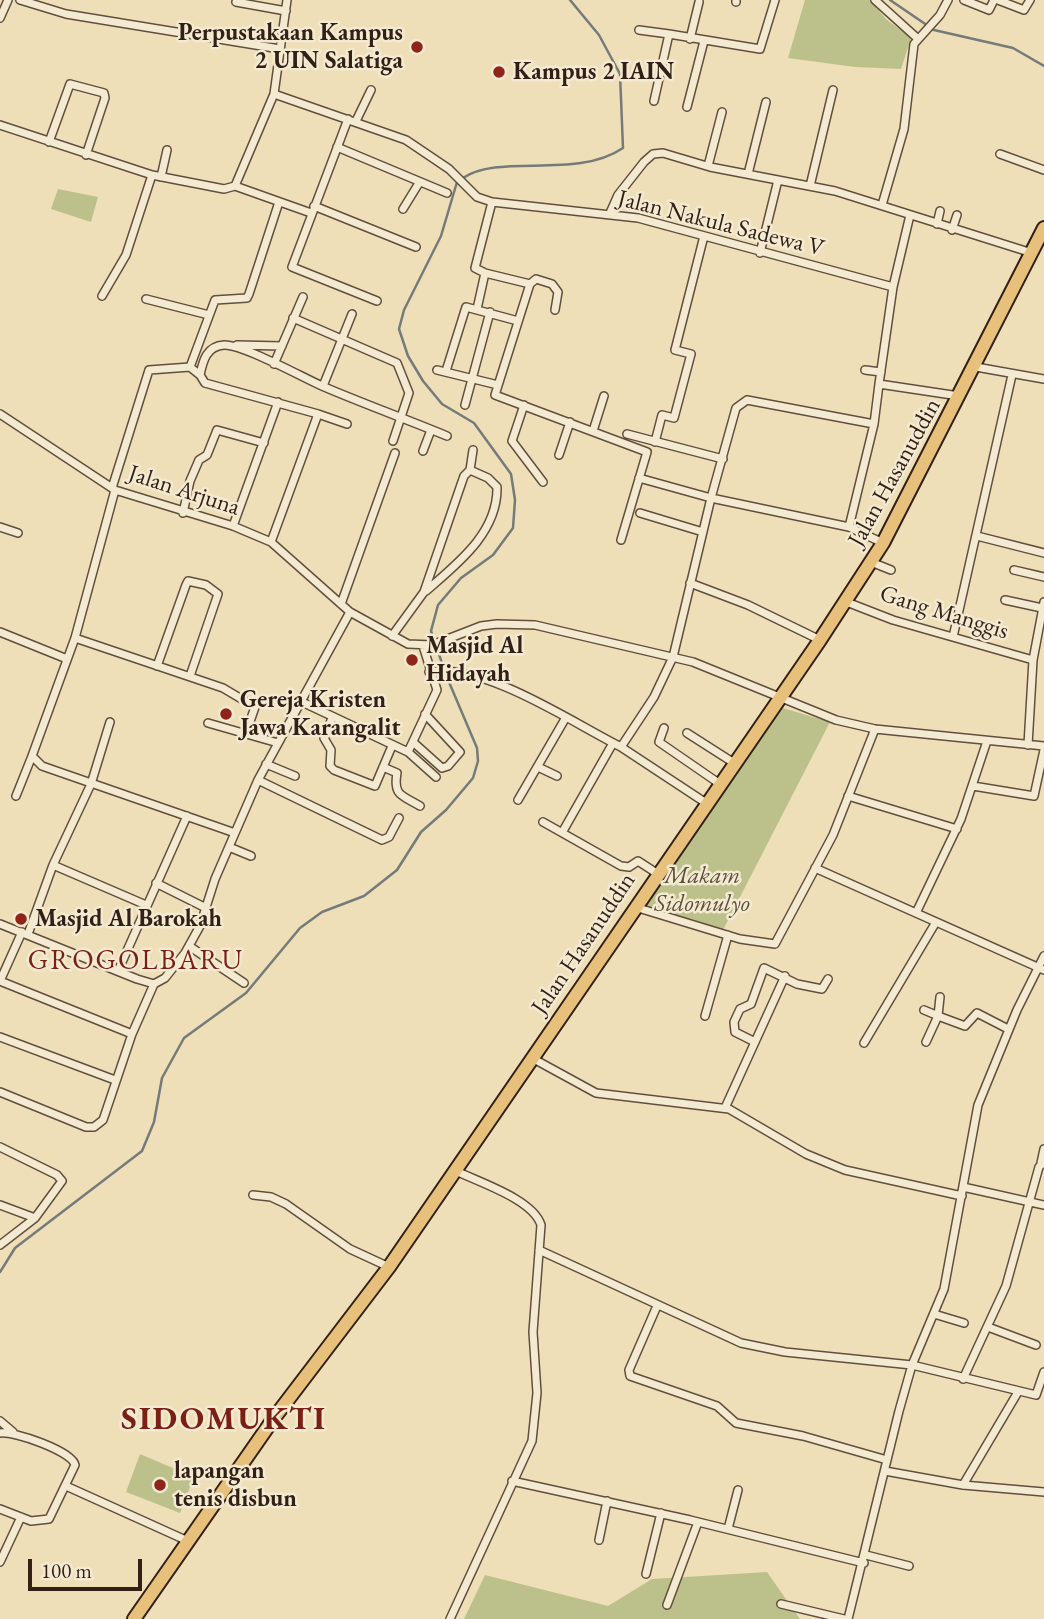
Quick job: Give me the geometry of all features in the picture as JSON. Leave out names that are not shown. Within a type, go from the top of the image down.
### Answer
[{"type":"main road","name":"Jalan Hasanuddin","points":[[134,1619],[274,1418],[387,1269],[820,640],[883,543],[1042,237]]},
{"type":"street","points":[[0,18],[8,0]]},
{"type":"street","points":[[20,0],[66,14],[280,49]]},
{"type":"street","points":[[235,186],[274,94],[286,0]]},
{"type":"street","points":[[639,30],[760,49],[775,0]]},
{"type":"street","points":[[876,0],[917,38]]},
{"type":"street","points":[[882,205],[904,129],[912,51],[917,38],[936,21],[948,0]]},
{"type":"street","points":[[964,0],[989,10],[996,0],[1024,10],[1030,0]]},
{"type":"street","points":[[236,2],[286,11]]},
{"type":"street","points":[[690,39],[699,2]]},
{"type":"street","points":[[654,101],[669,34]]},
{"type":"street","points":[[687,107],[704,41]]},
{"type":"street","points":[[48,142],[70,84],[104,93],[105,98],[86,155]]},
{"type":"street","points":[[371,90],[337,147],[292,268],[377,301]]},
{"type":"street","points":[[810,186],[833,90]]},
{"type":"street","name":"Jalan Nakula Sadewa V","points":[[274,94],[317,112],[352,120],[406,140],[427,152],[477,197],[492,202],[610,213],[894,287]]},
{"type":"street","points":[[748,174],[766,102]]},
{"type":"street","points":[[708,166],[722,112]]},
{"type":"street","points":[[0,125],[152,175],[224,189],[235,186],[279,202],[313,210],[416,247]]},
{"type":"street","points":[[337,147],[447,193]]},
{"type":"street","points":[[161,177],[167,150]]},
{"type":"street","points":[[610,213],[618,195],[653,155],[663,153],[708,166],[810,186],[882,205],[952,230],[1032,253]]},
{"type":"street","points":[[1000,155],[1044,170]]},
{"type":"street","points":[[102,296],[125,255],[152,175]]},
{"type":"street","points":[[760,253],[778,180]]},
{"type":"street","points":[[402,209],[419,183]]},
{"type":"street","points":[[190,367],[215,300],[247,298],[279,202]]},
{"type":"street","points":[[492,202],[475,268],[530,284]]},
{"type":"street","points":[[936,224],[940,211]]},
{"type":"street","points":[[849,527],[874,424],[894,287],[910,215]]},
{"type":"street","points":[[952,230],[957,215]]},
{"type":"street","points":[[655,442],[662,415],[674,418],[691,354],[675,350],[704,236]]},
{"type":"street","points":[[477,309],[485,273]]},
{"type":"street","points":[[555,310],[558,296],[555,286],[536,279],[530,284],[495,395],[647,452],[621,540]]},
{"type":"street","points":[[274,364],[303,297]]},
{"type":"street","points":[[146,299],[209,315]]},
{"type":"street","points":[[446,371],[465,308],[518,321]]},
{"type":"street","points":[[465,405],[490,312]]},
{"type":"street","points":[[323,386],[352,314]]},
{"type":"street","points":[[293,318],[397,363],[409,393],[393,441]]},
{"type":"street","points":[[233,345],[323,386],[447,436]]},
{"type":"street","points":[[200,375],[208,351],[214,346],[282,346]]},
{"type":"street","points":[[16,796],[75,638],[149,370],[190,367],[205,383],[347,424]]},
{"type":"street","points":[[976,367],[1044,379]]},
{"type":"street","points":[[437,370],[498,385]]},
{"type":"street","points":[[865,370],[881,372]]},
{"type":"street","points":[[954,637],[1012,374]]},
{"type":"street","points":[[879,384],[960,396]]},
{"type":"street","points":[[593,431],[604,396]]},
{"type":"street","points":[[621,747],[654,697],[673,657],[736,408],[747,400],[874,424]]},
{"type":"street","points":[[233,526],[278,402]]},
{"type":"street","points":[[524,405],[512,442],[542,482]]},
{"type":"street","name":"Jalan Arjuna","points":[[0,414],[114,489],[183,513],[233,526],[271,542],[350,612],[408,644],[423,646]]},
{"type":"street","points":[[271,542],[318,414]]},
{"type":"street","points":[[559,455],[570,422]]},
{"type":"street","points":[[183,513],[190,481],[199,460],[207,455],[218,430],[264,443]]},
{"type":"street","points":[[423,451],[431,430]]},
{"type":"street","points":[[627,434],[723,459]]},
{"type":"street","points":[[424,592],[464,476],[470,470],[473,450]]},
{"type":"street","points":[[341,604],[395,453]]},
{"type":"street","points":[[392,636],[424,592],[461,560],[486,529],[498,497],[497,487],[488,478],[470,470]]},
{"type":"street","points":[[639,478],[712,498],[849,527],[883,543]]},
{"type":"street","points":[[640,513],[703,532]]},
{"type":"street","points":[[0,527],[18,533]]},
{"type":"street","points":[[976,536],[1044,553]]},
{"type":"street","points":[[871,562],[891,570]]},
{"type":"street","points":[[1014,570],[1044,577]]},
{"type":"street","points":[[157,666],[186,585],[188,582],[206,585],[218,594],[190,676]]},
{"type":"street","points":[[690,583],[748,605],[820,640]]},
{"type":"street","points":[[1005,600],[1043,605],[1033,660],[1028,745]]},
{"type":"street","name":"Gang Manggis","points":[[844,601],[893,620],[1033,660]]},
{"type":"street","points":[[0,1092],[86,1127],[94,1127],[103,1121],[132,1034],[155,984],[172,971],[189,946],[258,780],[350,612]]},
{"type":"street","points":[[408,752],[437,690],[429,672],[423,646],[444,642],[481,626],[517,623],[673,657],[780,696],[836,720],[875,729],[1044,748],[1034,796],[973,786]]},
{"type":"street","points":[[0,632],[67,659]]},
{"type":"street","points":[[75,638],[223,688],[255,707],[246,733]]},
{"type":"street","points":[[429,672],[451,669],[487,678],[621,747],[706,803]]},
{"type":"street","points":[[302,702],[408,752],[436,777]]},
{"type":"street","points":[[414,742],[442,768],[448,766],[460,752],[425,714]]},
{"type":"street","points":[[332,718],[324,738],[331,750],[330,766],[334,770],[375,786],[392,746]]},
{"type":"street","points":[[518,800],[565,719]]},
{"type":"street","points":[[110,722],[91,784],[25,933],[0,981],[132,1034]]},
{"type":"street","points":[[208,723],[278,743]]},
{"type":"street","points":[[664,728],[659,742],[720,784]]},
{"type":"street","points":[[635,907],[728,935],[775,944],[833,835],[875,729]]},
{"type":"street","points":[[687,733],[734,763]]},
{"type":"street","points":[[916,913],[957,829],[987,741]]},
{"type":"street","points":[[563,831],[590,788],[613,743]]},
{"type":"street","points":[[32,756],[42,766],[236,833]]},
{"type":"street","points":[[266,764],[295,776]]},
{"type":"street","points":[[383,767],[397,773],[394,785],[398,792],[420,806]]},
{"type":"street","points":[[537,767],[557,776]]},
{"type":"street","points":[[258,780],[382,840],[388,837],[399,818]]},
{"type":"street","points":[[848,796],[957,829]]},
{"type":"street","points":[[118,971],[187,816]]},
{"type":"street","points":[[543,822],[621,866],[629,867],[638,861],[658,874]]},
{"type":"street","points":[[229,847],[251,856]]},
{"type":"street","points":[[53,865],[146,905]]},
{"type":"street","points":[[816,868],[1040,969]]},
{"type":"street","points":[[156,883],[204,907]]},
{"type":"street","points":[[864,1043],[936,922]]},
{"type":"street","points":[[0,924],[155,984]]},
{"type":"street","points":[[705,1016],[728,935]]},
{"type":"street","points":[[189,946],[244,983]]},
{"type":"street","points":[[781,1604],[846,1619],[865,1559],[912,1365],[944,1289],[978,1105],[1008,1029],[1040,969],[1044,956]]},
{"type":"street","points":[[755,1042],[735,1032],[734,1022],[740,1009],[751,1004],[764,968],[797,984],[819,990],[825,987],[828,979]]},
{"type":"street","points":[[725,1108],[785,976]]},
{"type":"street","points":[[926,1042],[937,1015],[940,997]]},
{"type":"street","points":[[924,1010],[965,1026],[977,1013],[1008,1029]]},
{"type":"street","points":[[0,1037],[115,1080]]},
{"type":"street","points":[[532,1058],[596,1093],[725,1108],[761,1125],[806,1154],[845,1170],[962,1196]]},
{"type":"street","points":[[0,1147],[62,1179],[35,1218],[0,1245]]},
{"type":"street","points":[[963,1379],[1006,1286],[1044,1149]]},
{"type":"street","points":[[450,1619],[532,1441],[537,1393],[532,1346],[541,1225],[532,1209],[453,1170]]},
{"type":"street","points":[[963,1187],[1044,1205]]},
{"type":"street","points":[[253,1195],[271,1197],[286,1204],[350,1249],[387,1269]]},
{"type":"street","points":[[0,1205],[35,1218]]},
{"type":"street","points":[[539,1250],[722,1337],[758,1347],[912,1365],[1040,1396],[1044,1372]]},
{"type":"street","points":[[657,1306],[629,1370],[630,1376],[717,1406],[736,1423],[803,1436],[887,1460]]},
{"type":"street","points":[[934,1314],[964,1323]]},
{"type":"street","points":[[988,1327],[1036,1345]]},
{"type":"street","points":[[962,1485],[1018,1392]]},
{"type":"street","points":[[0,1421],[15,1433],[74,1460],[74,1472],[49,1519],[37,1521],[0,1509]]},
{"type":"street","points":[[0,1433],[15,1433]]},
{"type":"street","points":[[885,1471],[962,1485],[1044,1492]]},
{"type":"street","points":[[512,1481],[865,1559],[909,1566]]},
{"type":"street","points":[[66,1486],[190,1542]]},
{"type":"street","points":[[729,1529],[738,1490]]},
{"type":"street","points":[[599,1540],[607,1501]]},
{"type":"street","points":[[646,1574],[661,1513]]},
{"type":"street","points":[[0,1562],[21,1517]]},
{"type":"street","points":[[667,1605],[698,1522]]},
{"type":"street","points":[[806,1619],[808,1610]]},
{"type":"green space","points":[[805,0],[870,0],[886,19],[911,38],[901,69],[855,67],[788,58]]},
{"type":"green space","points":[[58,189],[98,197],[91,222],[51,209]]},
{"type":"green space","name":"Makam Sidomulyo","points":[[776,706],[830,722],[721,934],[643,909],[752,750]]},
{"type":"green space","name":"lapangan tenis disbun","points":[[140,1454],[194,1477],[180,1513],[126,1492]]},
{"type":"green space","points":[[767,1572],[800,1619],[464,1619],[485,1575],[608,1606],[652,1579]]},
{"type":"waterway","points":[[463,178],[497,167],[583,163],[623,148],[620,74],[599,35],[570,0]]},
{"type":"waterway","points":[[890,0],[934,30],[1013,48],[1044,66]]},
{"type":"waterway","points":[[444,669],[431,631],[438,605],[461,578],[493,555],[513,528],[515,500],[511,474],[474,423],[442,404],[423,381],[408,356],[399,329],[404,310],[441,236],[457,182]]},
{"type":"waterway","points":[[0,1272],[15,1248],[142,1151],[154,1122],[162,1078],[184,1038],[246,993],[300,928],[322,912],[364,896],[397,870],[421,832],[446,810],[473,778],[478,761],[477,748],[446,675]]},
{"type":"place","name":"Perpustakaan Kampus 2 UIN Salatiga","points":[[417,47]]},
{"type":"place","name":"Kampus 2 IAIN","points":[[499,72]]},
{"type":"place","name":"Masjid Al Hidayah","points":[[412,660]]},
{"type":"place","name":"Gereja Kristen Jawa Karangalit","points":[[226,714]]},
{"type":"place","name":"Masjid Al Barokah","points":[[21,919]]},
{"type":"place","name":"lapangan tenis disbun","points":[[160,1485]]},
{"type":"district","name":"GROGOLBARU","points":[[136,961]]},
{"type":"district","name":"SIDOMUKTI","points":[[224,1420]]}]
